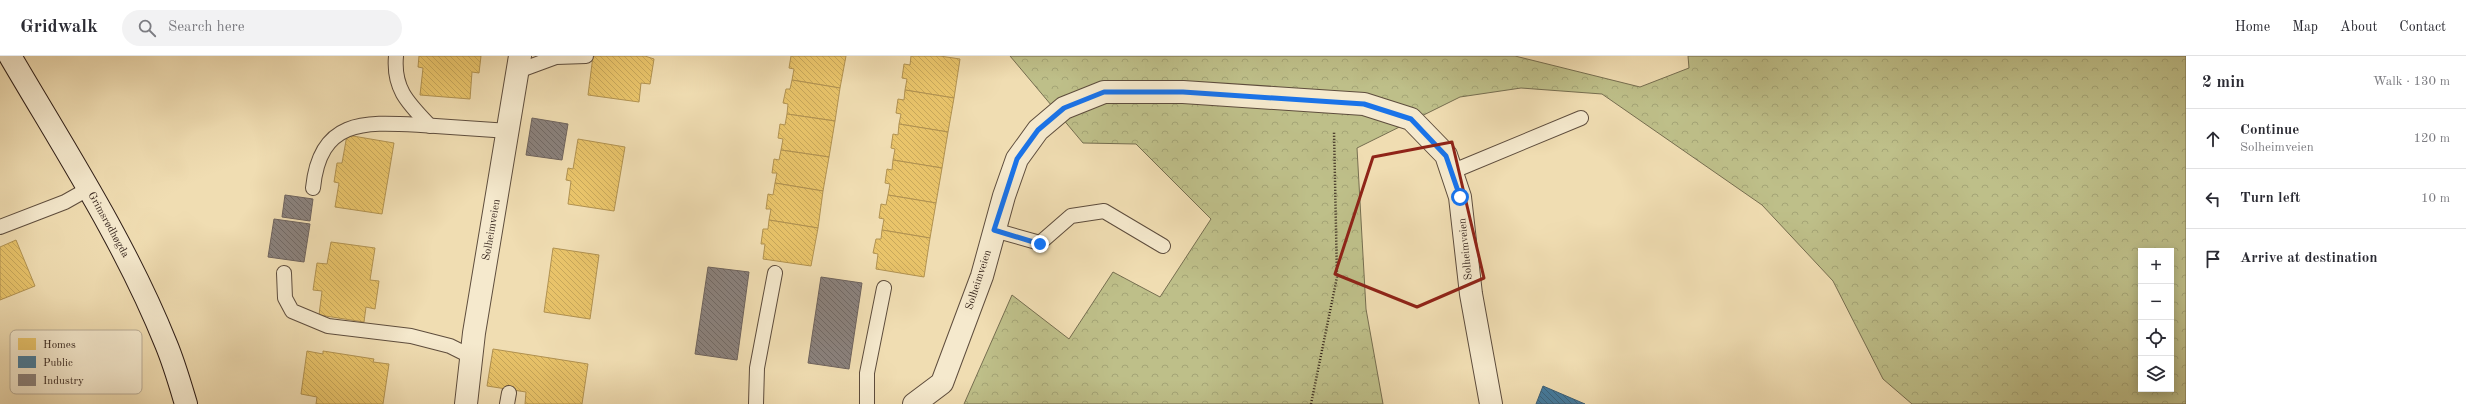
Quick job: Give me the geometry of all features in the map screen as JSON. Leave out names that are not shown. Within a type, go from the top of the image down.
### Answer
[{"type":"street","name":"Grimsrødhøgda","points":[[10,56],[88,189],[141,288],[166,344],[186,404]]},
{"type":"street","name":"Solheimveien","points":[[466,404],[472,357],[519,64]]},
{"type":"street","name":"Solheimveien","points":[[937,404],[942,383],[982,276],[994,230],[1017,159],[1038,130],[1064,108],[1104,92],[1183,92],[1364,104],[1411,119],[1446,156],[1460,197],[1471,294],[1491,404]]},
{"type":"street","points":[[914,404],[942,383]]},
{"type":"lane","points":[[396,56],[394,72],[405,100],[430,126]]},
{"type":"lane","points":[[519,64],[556,57],[586,56]]},
{"type":"lane","points":[[1451,172],[1581,118]]},
{"type":"lane","points":[[313,188],[315,167],[324,149],[339,134],[355,126],[378,123],[509,131]]},
{"type":"lane","points":[[0,227],[65,202],[88,189]]},
{"type":"lane","points":[[994,230],[1040,244],[1071,216],[1104,211],[1163,246]]},
{"type":"lane","points":[[284,273],[285,298],[292,311],[328,326],[424,339],[450,346],[472,357]]},
{"type":"lane","points":[[756,404],[757,368],[775,273]]},
{"type":"lane","points":[[867,404],[867,373],[884,288]]},
{"type":"path","points":[[1311,404],[1337,276],[1333,102]]},
{"type":"highlighted area","points":[[1452,142],[1484,278],[1417,307],[1335,274],[1373,157]]},
{"type":"green space","points":[[1010,56],[1515,56],[1640,87],[1689,68],[1688,56],[2186,56],[2186,404],[1912,404],[1883,379],[1833,281],[1762,205],[1602,94],[1521,88],[1460,97],[1357,148],[1366,309],[1383,404],[964,404],[1012,295],[1069,339],[1113,272],[1160,297],[1211,219],[1136,144],[1083,143]]},
{"type":"building: Homes","points":[[419,56],[481,56],[479,73],[472,72],[470,99],[420,95],[423,68],[418,67]]},
{"type":"building: Homes","points":[[593,56],[645,56],[654,59],[650,84],[641,83],[639,102],[588,95]]},
{"type":"building: Homes","points":[[791,56],[846,56],[840,88],[792,80],[794,69],[789,68]]},
{"type":"building: Homes","points":[[911,56],[940,56],[960,59],[954,98],[905,90],[907,79],[902,78],[904,64],[910,65]]},
{"type":"building: Homes","points":[[792,80],[840,88],[835,121],[787,114],[788,104],[783,103],[786,89],[790,89]]},
{"type":"building: Homes","points":[[905,90],[954,98],[948,132],[899,124],[901,114],[896,113],[898,99],[904,100]]},
{"type":"building: Homes","points":[[787,114],[835,121],[829,157],[781,150],[783,139],[778,138],[780,124],[785,125]]},
{"type":"building: Homes","points":[[899,124],[948,132],[942,168],[893,160],[895,149],[891,148],[893,134],[898,135]]},
{"type":"building: Homes","points":[[347,135],[394,143],[382,214],[335,207],[339,183],[334,182],[337,163],[342,163]]},
{"type":"building: Homes","points":[[578,139],[625,147],[614,211],[568,204],[571,181],[566,180],[568,168],[573,169]]},
{"type":"building: Homes","points":[[781,150],[829,157],[823,191],[775,183],[777,173],[772,173],[774,159],[779,160]]},
{"type":"building: Homes","points":[[893,160],[942,168],[936,203],[888,195],[890,184],[885,183],[887,169],[892,170]]},
{"type":"building: Homes","points":[[775,183],[823,191],[818,228],[769,220],[771,209],[766,209],[768,194],[773,195]]},
{"type":"building: Homes","points":[[888,195],[936,203],[930,238],[882,230],[884,219],[879,218],[881,204],[886,205]]},
{"type":"building: Homes","points":[[769,220],[818,228],[811,266],[763,259],[765,244],[761,244],[763,229],[768,229]]},
{"type":"building: Homes","points":[[882,230],[930,238],[924,277],[876,269],[878,254],[873,253],[876,239],[881,239]]},
{"type":"building: Homes","points":[[16,240],[35,286],[0,300],[0,247]]},
{"type":"building: Homes","points":[[331,242],[375,248],[370,280],[379,281],[375,309],[366,307],[364,322],[319,315],[322,291],[313,290],[317,263],[327,264]]},
{"type":"building: Homes","points":[[553,248],[599,255],[590,319],[544,312]]},
{"type":"building: Homes","points":[[493,349],[588,364],[582,404],[525,404],[526,392],[487,386]]},
{"type":"building: Homes","points":[[307,351],[323,354],[323,351],[374,359],[373,362],[389,364],[383,404],[316,404],[317,397],[301,394]]},
{"type":"building: Public","points":[[1543,386],[1585,404],[1536,404]]},
{"type":"building: Industry","points":[[532,118],[568,124],[562,160],[526,155]]},
{"type":"building: Industry","points":[[285,195],[313,199],[310,221],[282,217]]},
{"type":"building: Industry","points":[[274,219],[310,224],[304,262],[268,257]]},
{"type":"building: Industry","points":[[708,267],[749,272],[737,360],[695,354]]},
{"type":"building: Industry","points":[[821,277],[862,283],[849,369],[808,363]]},
{"type":"route","points":[[1040,244],[994,230],[1017,159],[1038,130],[1064,108],[1104,92],[1183,92],[1364,104],[1411,119],[1446,156],[1460,197]]}]
